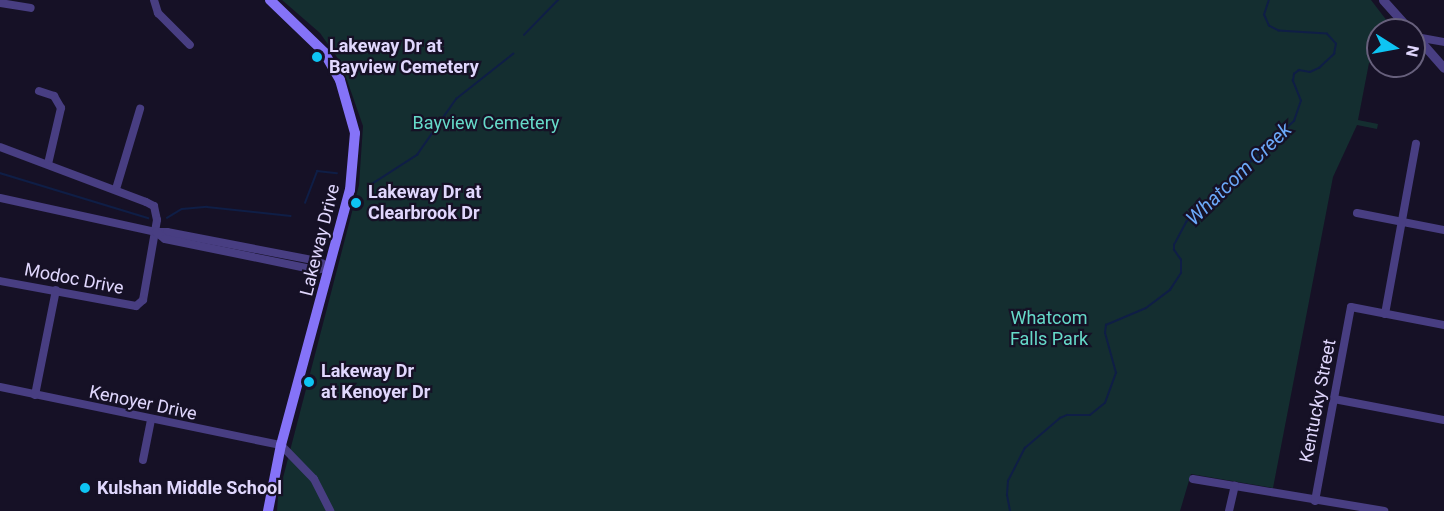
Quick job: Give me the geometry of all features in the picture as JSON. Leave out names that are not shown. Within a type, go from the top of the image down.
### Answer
[{"type":"main road","name":"Lakeway Drive","points":[[268,511],[281,445],[350,190],[355,161],[354,123],[340,80],[324,52],[270,0]]},
{"type":"street","points":[[154,0],[158,13],[190,45]]},
{"type":"street","points":[[1383,0],[1399,18]]},
{"type":"street","points":[[0,3],[31,8]]},
{"type":"street","points":[[1426,37],[1444,42]]},
{"type":"street","points":[[1426,48],[1444,68]]},
{"type":"street","points":[[39,91],[54,96],[61,108],[48,164]]},
{"type":"street","points":[[116,189],[140,109]]},
{"type":"street","points":[[1416,144],[1385,314],[1444,325]]},
{"type":"street","points":[[0,147],[116,189],[154,206],[157,215],[156,232]]},
{"type":"street","points":[[0,198],[156,232],[240,245],[318,261],[329,267]]},
{"type":"street","points":[[1356,213],[1444,230]]},
{"type":"street","name":"Modoc Drive","points":[[0,281],[136,306],[143,300],[156,232]]},
{"type":"street","points":[[35,395],[56,290]]},
{"type":"street","name":"Kentucky Street","points":[[1315,501],[1351,308],[1385,314]]},
{"type":"street","name":"Kenoyer Drive","points":[[0,387],[281,445]]},
{"type":"street","points":[[1334,399],[1444,420]]},
{"type":"street","points":[[143,460],[151,420]]},
{"type":"street","points":[[281,445],[314,479],[330,511]]},
{"type":"street","points":[[1193,479],[1384,511]]},
{"type":"street","points":[[1229,511],[1235,486]]},
{"type":"green space","name":"Whatcom Falls Park","points":[[282,0],[1371,0],[1385,18],[1366,18],[1366,78],[1358,120],[1378,124],[1377,129],[1357,125],[1333,177],[1273,488],[1191,474],[1180,511],[277,511],[278,497],[359,185],[363,126],[341,63],[320,33]]},
{"type":"waterway","points":[[524,35],[558,0]]},
{"type":"waterway","name":"Whatcom Creek","points":[[1010,511],[1007,495],[1008,481],[1025,448],[1060,418],[1067,415],[1090,415],[1105,403],[1116,373],[1105,333],[1106,325],[1146,308],[1170,290],[1181,273],[1181,260],[1174,250],[1174,245],[1186,222],[1294,121],[1301,101],[1293,81],[1294,74],[1299,70],[1310,72],[1319,68],[1334,54],[1336,44],[1327,34],[1279,31],[1269,26],[1264,15],[1269,0]]},
{"type":"waterway","points":[[372,184],[417,155],[456,99],[513,54]]},
{"type":"waterway","points":[[305,203],[317,171],[337,173]]},
{"type":"waterway","points":[[0,173],[148,218]]},
{"type":"waterway","points":[[167,218],[182,209],[207,207],[291,216]]},
{"type":"place","name":"Lakeway Dr at Bayview Cemetery","points":[[317,57]]},
{"type":"place","name":"Lakeway Dr at Clearbrook Dr","points":[[356,203]]},
{"type":"place","name":"Lakeway Dr at Kenoyer Dr","points":[[309,382]]},
{"type":"place","name":"Kulshan Middle School","points":[[85,488]]},
{"type":"park label","name":"Bayview Cemetery","points":[[486,123]]}]
